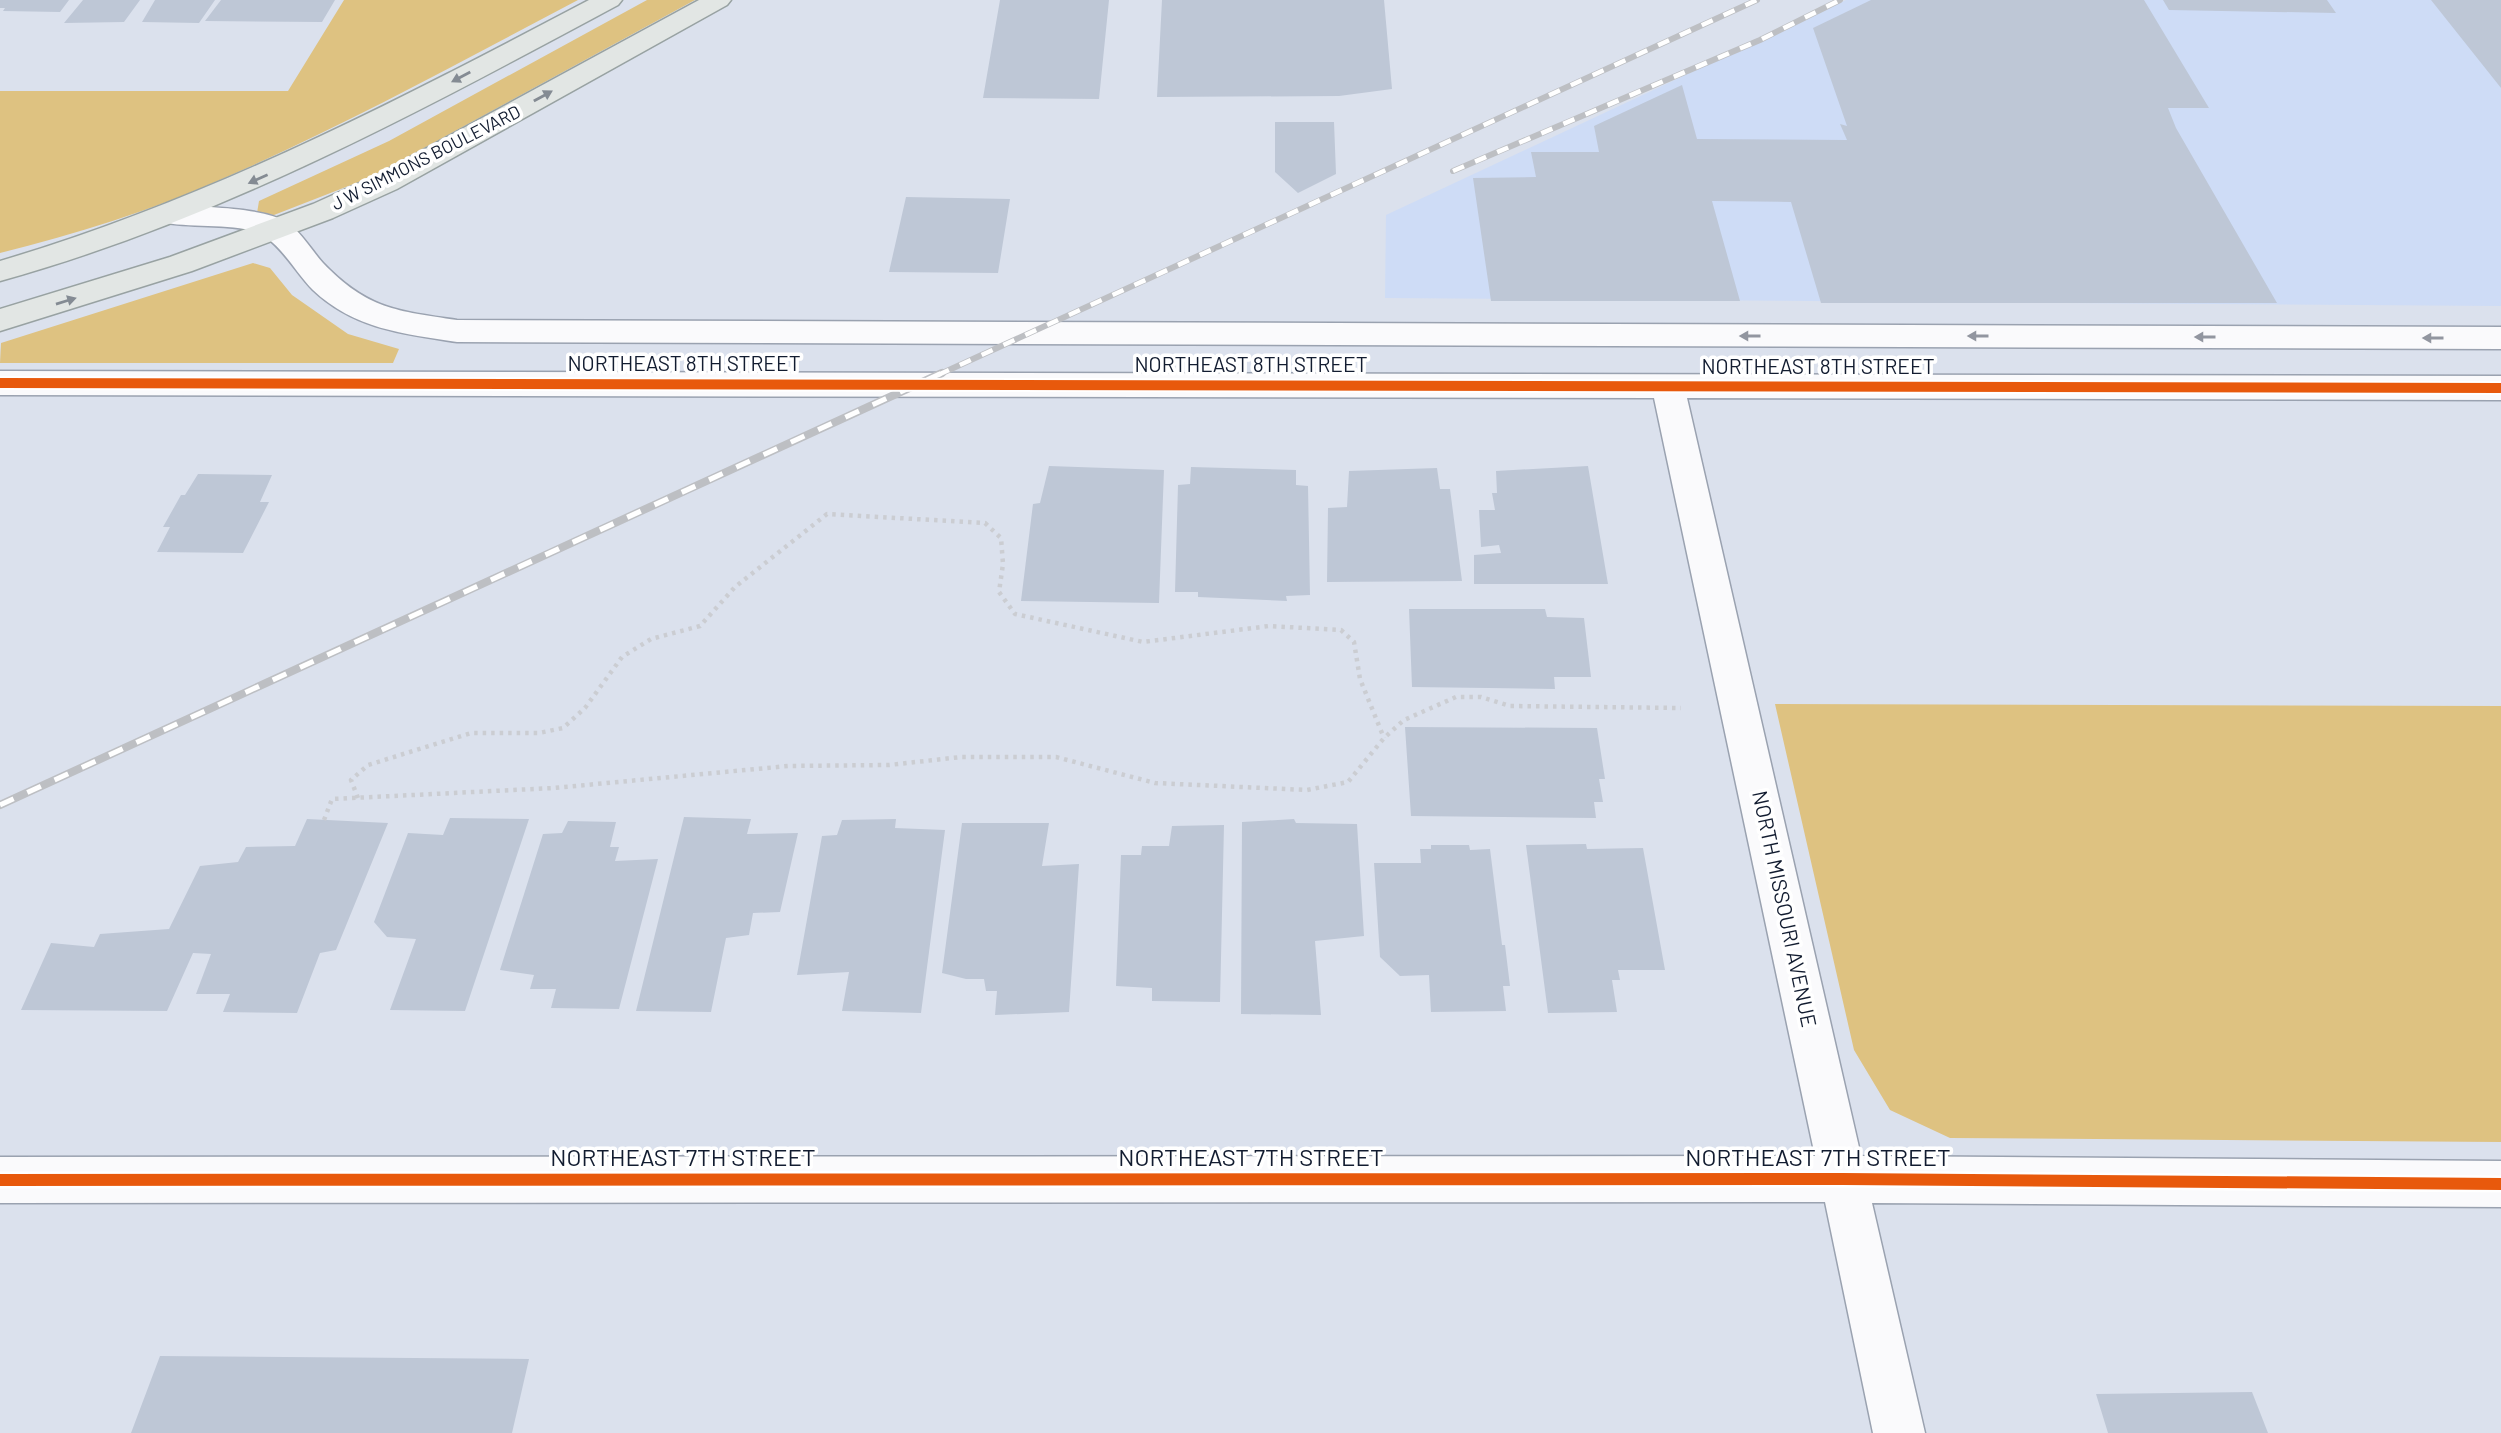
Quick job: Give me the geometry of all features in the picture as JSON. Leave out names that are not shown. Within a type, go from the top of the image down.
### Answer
[{"type":"main road","points":[[0,271],[172,215],[349,136],[608,0]]},
{"type":"main road","name":"J W SIMMONS BOULEVARD","points":[[0,320],[102,290],[277,230],[387,182],[718,0]]},
{"type":"street","points":[[172,215],[250,221],[277,230]]},
{"type":"street","name":"NORTHEAST 8TH STREET","points":[[277,230],[326,285],[362,310],[382,318],[457,331],[2501,338]]},
{"type":"street","name":"NORTHEAST 8TH STREET","points":[[0,383],[2501,388]]},
{"type":"street","name":"NORTH MISSOURI AVENUE","points":[[1668,386],[1899,1433]]},
{"type":"street","name":"NORTHEAST 7TH STREET","points":[[0,1180],[1843,1179],[2501,1184]]},
{"type":"path","points":[[358,798],[351,780],[368,765],[471,733],[539,733],[563,728],[585,708],[622,657],[651,639],[700,626],[735,587],[827,514],[985,523],[1001,538],[1003,564],[999,592],[1015,614],[1143,642],[1269,626],[1340,630],[1354,642],[1360,679],[1384,738]]},
{"type":"path","points":[[324,820],[332,799],[554,788],[788,766],[889,765],[961,757],[1056,757],[1156,783],[1307,790],[1348,782],[1384,738],[1404,720],[1456,697],[1481,697],[1510,706],[1681,708]]},
{"type":"shaded area","points":[[344,0],[578,0],[357,115],[222,179],[113,221],[0,253],[0,91],[288,91]]},
{"type":"shaded area","points":[[647,0],[695,0],[369,178],[274,215],[257,213],[259,201],[389,141]]},
{"type":"shaded area","points":[[1846,0],[2501,0],[2501,306],[1385,298],[1386,215]]},
{"type":"shaded area","points":[[253,263],[270,268],[292,295],[348,334],[399,349],[393,363],[0,363],[1,343]]},
{"type":"shaded area","points":[[1775,704],[2501,706],[2501,1142],[1950,1138],[1890,1110],[1854,1050]]},
{"type":"building","points":[[0,0],[69,0],[60,12],[3,11],[5,8],[0,8]]},
{"type":"building","points":[[83,0],[140,0],[124,22],[64,23]]},
{"type":"building","points":[[155,0],[215,0],[199,23],[142,22]]},
{"type":"building","points":[[221,0],[335,0],[322,22],[205,21]]},
{"type":"building","points":[[1000,0],[1109,0],[1099,99],[983,98]]},
{"type":"building","points":[[1162,0],[1384,0],[1392,89],[1339,96],[1157,97]]},
{"type":"building","points":[[1871,0],[2144,0],[2209,108],[2168,108],[2176,128],[2277,303],[1821,303],[1791,202],[1712,201],[1740,301],[1491,301],[1473,178],[1536,177],[1531,152],[1599,152],[1594,126],[1682,85],[1697,139],[1847,140],[1840,124],[1847,126],[1813,28]]},
{"type":"building","points":[[2163,0],[2327,0],[2336,13],[2169,10]]},
{"type":"building","points":[[2431,0],[2501,0],[2501,88]]},
{"type":"building","points":[[1275,122],[1334,122],[1336,174],[1298,193],[1275,172]]},
{"type":"building","points":[[906,197],[1010,199],[998,273],[889,272]]},
{"type":"building","points":[[1049,466],[1164,470],[1159,603],[1021,601],[1033,504],[1040,503]]},
{"type":"building","points":[[1588,466],[1608,584],[1474,584],[1474,555],[1501,553],[1499,545],[1481,547],[1479,510],[1495,510],[1492,493],[1497,493],[1496,471]]},
{"type":"building","points":[[1191,467],[1296,470],[1296,485],[1308,486],[1310,595],[1286,596],[1287,601],[1198,597],[1198,592],[1175,592],[1178,485],[1190,484]]},
{"type":"building","points":[[1437,468],[1440,489],[1450,489],[1462,581],[1327,582],[1328,508],[1347,507],[1349,471]]},
{"type":"building","points":[[198,474],[272,475],[260,502],[269,502],[243,553],[157,552],[170,527],[163,527],[181,495],[185,495]]},
{"type":"building","points":[[1409,609],[1545,609],[1547,617],[1584,618],[1591,677],[1554,677],[1555,689],[1412,687]]},
{"type":"building","points":[[1405,727],[1597,728],[1605,779],[1599,779],[1603,802],[1594,802],[1596,818],[1411,816]]},
{"type":"building","points":[[684,817],[751,819],[747,834],[798,833],[780,912],[753,913],[749,935],[726,938],[711,1012],[636,1011]]},
{"type":"building","points":[[450,818],[529,819],[465,1011],[390,1010],[416,939],[387,937],[374,922],[408,833],[443,835]]},
{"type":"building","points":[[307,819],[388,823],[336,950],[320,953],[297,1013],[223,1012],[230,994],[196,994],[211,954],[193,953],[167,1011],[21,1010],[51,943],[94,947],[100,934],[169,929],[200,866],[238,862],[246,847],[295,846]]},
{"type":"building","points":[[896,819],[895,828],[945,830],[921,1013],[842,1011],[849,972],[797,975],[822,836],[837,835],[842,820]]},
{"type":"building","points":[[1294,819],[1296,823],[1357,824],[1364,936],[1315,941],[1321,1015],[1241,1014],[1242,822]]},
{"type":"building","points":[[568,821],[616,822],[610,847],[619,847],[615,861],[658,859],[619,1009],[551,1008],[556,989],[530,989],[534,975],[500,970],[543,834],[562,833]]},
{"type":"building","points":[[962,823],[1049,823],[1042,866],[1079,864],[1069,1012],[995,1015],[997,991],[986,991],[984,979],[966,979],[942,973]]},
{"type":"building","points":[[1224,825],[1220,1002],[1152,1001],[1152,988],[1116,986],[1121,855],[1141,855],[1142,846],[1169,846],[1172,826]]},
{"type":"building","points":[[1586,844],[1587,849],[1643,848],[1665,970],[1618,970],[1620,980],[1612,980],[1617,1012],[1548,1013],[1526,845]]},
{"type":"building","points":[[1431,845],[1469,845],[1470,850],[1490,849],[1510,986],[1503,986],[1506,1011],[1431,1012],[1429,975],[1400,976],[1380,957],[1374,863],[1421,863],[1420,849],[1431,849]]},
{"type":"building","points":[[160,1356],[529,1359],[512,1433],[131,1433]]},
{"type":"building","points":[[2252,1392],[2268,1433],[2108,1433],[2096,1394]]},
{"type":"railway","points":[[938,375],[1757,0]]},
{"type":"railway","points":[[1453,171],[1760,40],[1840,0]]},
{"type":"railway","points":[[0,805],[942,373]]},
{"type":"cycle path","points":[[0,383],[2501,388]]},
{"type":"cycle path","points":[[0,1180],[1843,1179],[2501,1184]]}]
